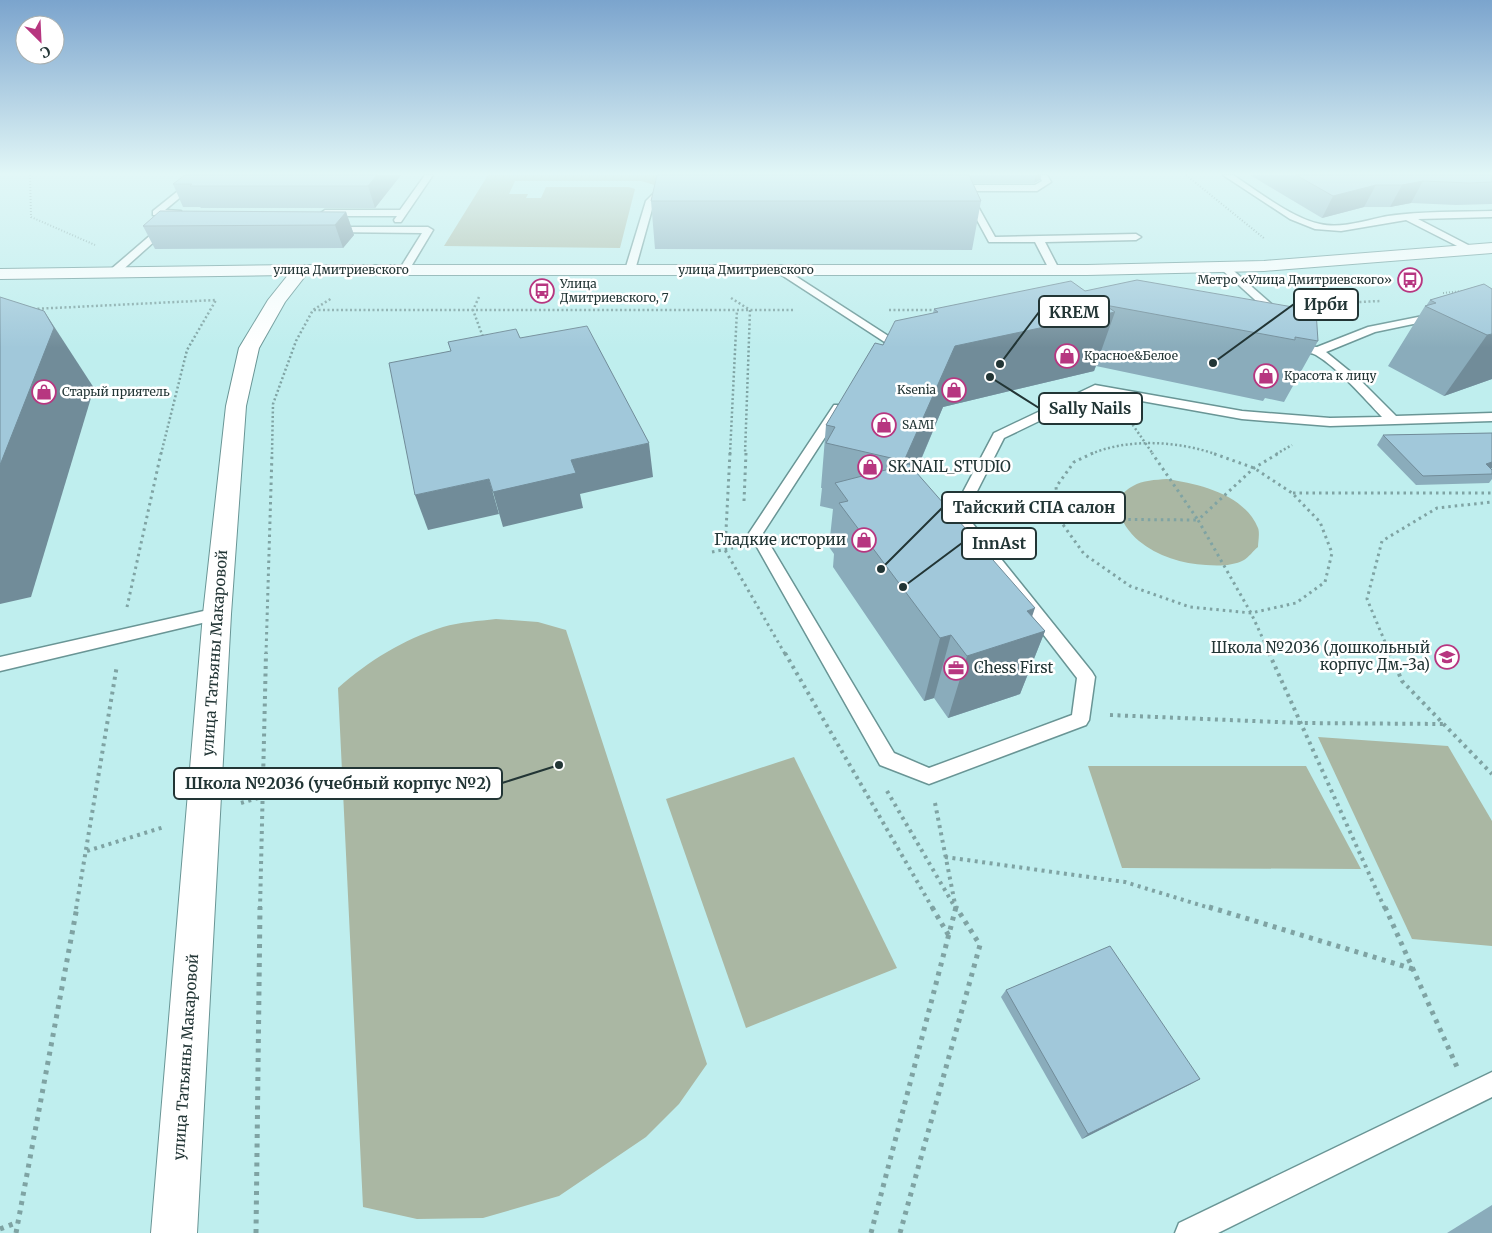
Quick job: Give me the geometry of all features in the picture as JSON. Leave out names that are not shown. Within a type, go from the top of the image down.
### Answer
[{"type":"street","name":"улица Дмитриевского","points":[[0,274],[301,270],[1055,271],[1224,268],[1338,262],[1492,248]]},
{"type":"street","name":"улица Татьяны Макаровой","points":[[174,1233],[217,614],[236,406],[249,348],[277,300],[301,270]]},
{"type":"lane","points":[[114,272],[159,233]]},
{"type":"lane","points":[[404,270],[426,233]]},
{"type":"lane","points":[[630,270],[641,233]]},
{"type":"lane","points":[[988,233],[992,240],[1136,237]]},
{"type":"lane","points":[[1438,233],[1471,250]]},
{"type":"lane","points":[[1039,240],[1055,271]]},
{"type":"lane","points":[[1224,268],[1285,321]]},
{"type":"lane","points":[[780,270],[842,311],[911,348],[888,356]]},
{"type":"lane","points":[[1279,346],[1318,351],[1372,329],[1449,315]]},
{"type":"lane","points":[[1304,339],[1354,381],[1393,420]]},
{"type":"lane","points":[[847,394],[756,533],[887,759],[929,776],[1080,720],[1082,713],[1086,676],[966,526],[960,511],[999,436],[1094,389],[1242,415],[1330,422],[1492,417]]},
{"type":"lane","points":[[0,664],[217,614]]},
{"type":"lane","points":[[1189,1233],[1481,1089]]},
{"type":"path","points":[[66,233],[95,245]]},
{"type":"path","points":[[1257,233],[1265,239]]},
{"type":"path","points":[[481,291],[473,310],[484,340]]},
{"type":"path","points":[[1440,293],[1467,291]]},
{"type":"path","points":[[256,1233],[262,797],[273,404],[296,341],[313,310],[334,297]]},
{"type":"path","points":[[16,1233],[87,851],[121,636],[172,404],[187,350],[216,300],[29,309]]},
{"type":"path","points":[[1269,306],[1384,300]]},
{"type":"path","points":[[313,310],[940,310]]},
{"type":"path","points":[[744,507],[750,310]]},
{"type":"path","points":[[1109,392],[1198,520],[1251,613],[1413,970],[1481,1089]]},
{"type":"path","points":[[960,511],[1058,519],[1198,520],[1254,468],[1330,422]]},
{"type":"path","points":[[1153,442],[1204,450],[1254,468],[1292,493],[1320,522],[1332,554],[1325,582],[1296,603],[1251,613],[1190,607],[1130,586],[1084,554],[1058,519],[1056,487],[1074,462],[1108,447],[1153,442]]},
{"type":"path","points":[[1292,493],[1492,493]]},
{"type":"path","points":[[1492,502],[1437,508],[1382,541],[1367,599],[1402,681],[1492,774]]},
{"type":"path","points":[[712,552],[734,548]]},
{"type":"path","points":[[1082,713],[1301,723],[1444,724]]},
{"type":"path","points":[[871,1233],[956,908],[929,776]]},
{"type":"path","points":[[882,782],[956,908],[980,945],[900,1233]]},
{"type":"path","points":[[946,857],[1125,882],[1413,970]]},
{"type":"path","points":[[0,1229],[18,1222]]},
{"type":"green space","points":[[452,233],[624,233],[620,248],[444,246]]},
{"type":"green space","points":[[1167,479],[1206,488],[1231,499],[1242,507],[1251,516],[1258,528],[1258,547],[1246,559],[1240,562],[1211,565],[1188,563],[1171,558],[1154,551],[1139,541],[1123,521],[1119,505],[1121,498],[1125,492],[1137,484]]},
{"type":"green space","points":[[496,619],[538,622],[566,630],[707,1064],[679,1104],[646,1137],[559,1196],[483,1218],[417,1219],[363,1207],[338,688],[374,660],[414,638],[449,625]]},
{"type":"green space","points":[[1318,737],[1448,746],[1492,821],[1492,946],[1412,939]]},
{"type":"green space","points":[[794,757],[897,968],[746,1028],[666,799]]},
{"type":"green space","points":[[1088,766],[1306,766],[1361,869],[1122,868]]},
{"type":"building","points":[[1137,280],[1316,311],[1318,341],[1295,337],[1295,340],[1105,305],[1115,312],[955,346],[904,461],[826,443],[835,427],[826,425],[875,343],[883,345],[895,321],[938,312],[934,309],[1071,281],[1085,291]]},
{"type":"building","points":[[1484,284],[1492,289],[1492,334],[1487,335],[1425,306],[1436,303],[1430,300]]},
{"type":"building","points":[[0,297],[44,311],[54,328],[0,465]]},
{"type":"building","points":[[587,326],[649,443],[571,460],[576,473],[493,492],[489,479],[415,495],[389,363],[451,351],[448,342],[516,329],[520,338]]},
{"type":"building","points":[[1492,433],[1492,462],[1486,464],[1492,470],[1492,474],[1423,476],[1383,435]]},
{"type":"building","points":[[909,464],[1035,608],[1027,611],[1045,631],[967,656],[951,635],[940,638],[839,503],[848,501],[835,483]]},
{"type":"building","points":[[1110,946],[1200,1079],[1088,1134],[1006,990]]},
{"type":"place","name":"Метро «Улица Дмитриевского»","points":[[1410,280]]},
{"type":"place","name":"Улица Дмитриевского, 7","points":[[542,291]]},
{"type":"place","name":"Красное&Белое","points":[[1067,356]]},
{"type":"place","name":"Ирби","points":[[1213,363]]},
{"type":"place","name":"KREM","points":[[1000,364]]},
{"type":"place","name":"Красота к лицу","points":[[1266,376]]},
{"type":"place","name":"Sally Nails","points":[[990,377]]},
{"type":"place","name":"Ksenia","points":[[954,390]]},
{"type":"place","name":"Старый приятель","points":[[44,392]]},
{"type":"place","name":"SAMI","points":[[884,425]]},
{"type":"place","name":"SK.NAIL_STUDIO","points":[[870,467]]},
{"type":"place","name":"Гладкие истории","points":[[864,540]]},
{"type":"place","name":"Тайский СПА салон","points":[[881,569]]},
{"type":"place","name":"InnAst","points":[[903,587]]},
{"type":"place","name":"Школа №2036 (дошкольный корпус Дм.-3а)","points":[[1447,657]]},
{"type":"place","name":"Chess First","points":[[956,668]]},
{"type":"place","name":"Школа №2036 (учебный корпус №2)","points":[[559,765]]}]
